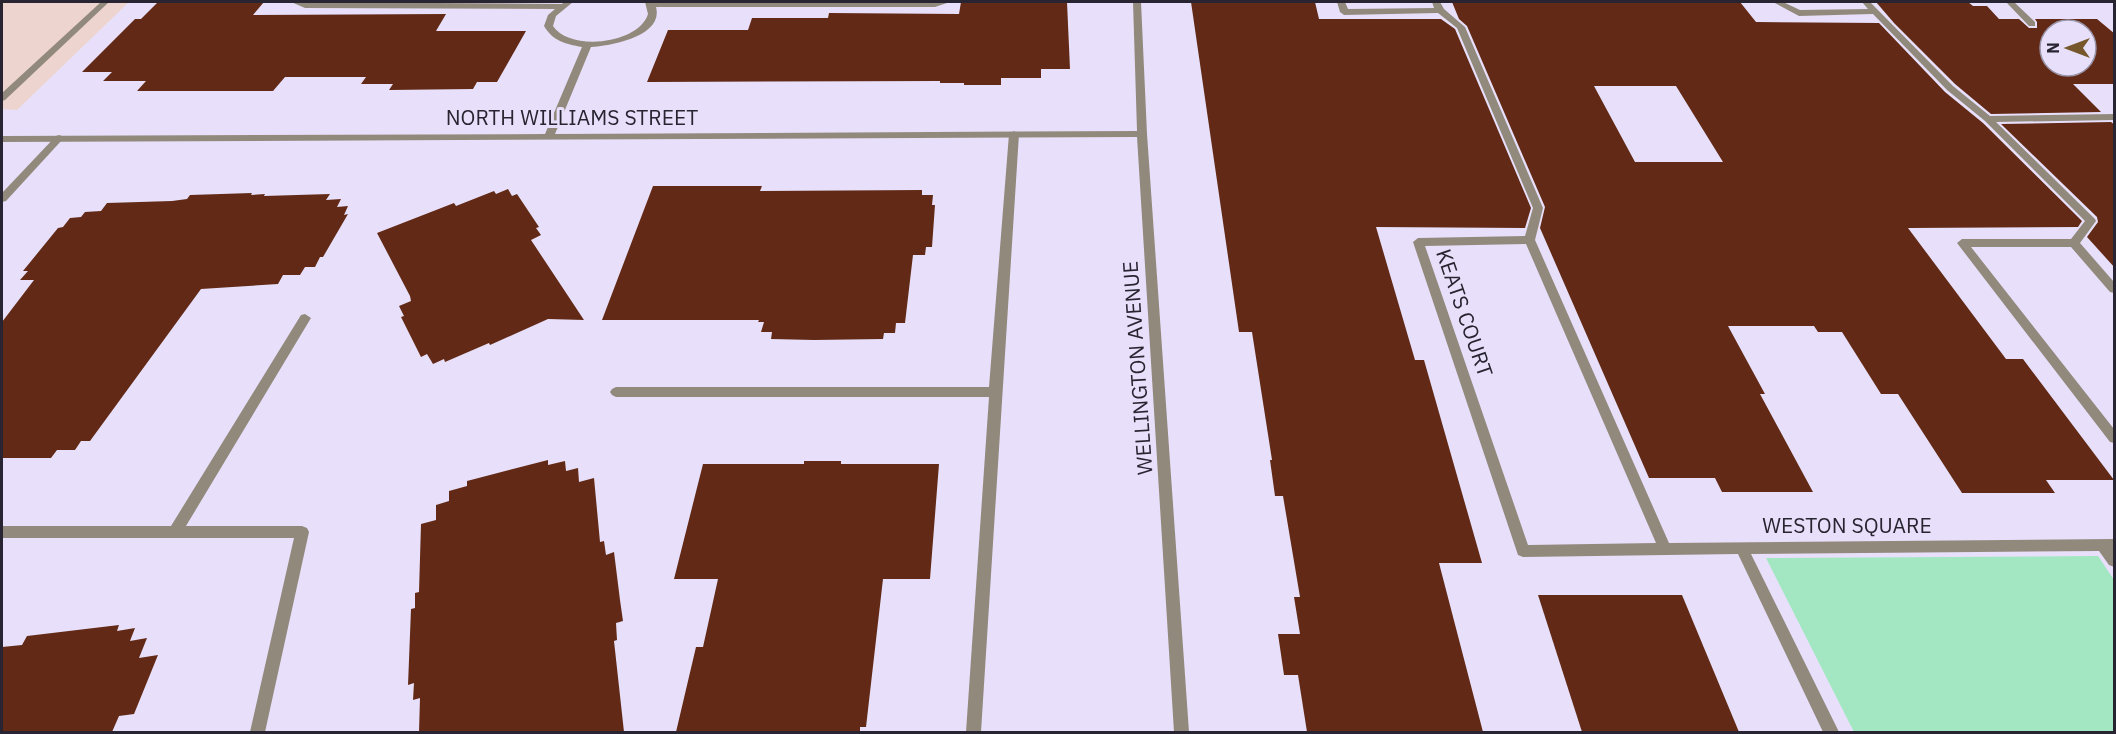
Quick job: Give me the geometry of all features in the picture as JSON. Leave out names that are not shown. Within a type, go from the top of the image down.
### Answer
[{"type":"street","points":[[2,98],[105,2]]},
{"type":"street","points":[[295,2],[304,5],[565,4]]},
{"type":"street","points":[[565,4],[552,15],[549,24],[551,33],[565,42],[587,46],[622,40],[637,33],[648,24],[653,15],[650,3],[935,4],[946,2]]},
{"type":"street","name":"WELLINGTON AVENUE","points":[[1137,2],[1142,134],[1182,732]]},
{"type":"street","points":[[1341,2],[1344,12],[1438,6],[1461,27],[1538,208],[1530,240],[1665,549]]},
{"type":"street","points":[[1777,2],[1798,13],[1875,11]]},
{"type":"street","points":[[1866,2],[1950,88],[1988,119],[2091,221],[2074,243]]},
{"type":"street","points":[[2010,2],[2032,24]]},
{"type":"street","points":[[549,136],[587,46]]},
{"type":"street","points":[[1988,119],[2115,117]]},
{"type":"street","points":[[973,732],[1014,134]]},
{"type":"street","name":"NORTH WILLIAMS STREET","points":[[2,139],[1142,134]]},
{"type":"street","points":[[2,199],[59,138]]},
{"type":"street","name":"KEATS COURT","points":[[1530,240],[1418,242],[1523,551],[1741,547]]},
{"type":"street","points":[[2115,289],[2074,243],[1962,243],[2115,438]]},
{"type":"street","points":[[175,532],[305,318]]},
{"type":"street","points":[[616,392],[995,392]]},
{"type":"street","points":[[2,532],[302,532],[256,732]]},
{"type":"street","name":"WESTON SQUARE","points":[[1831,732],[1741,547],[2109,545],[2115,561]]},
{"type":"shaded area","points":[[2,2],[129,2],[17,110],[2,109]]},
{"type":"green space","points":[[2098,556],[2114,580],[2114,732],[1854,732],[1766,558]]},
{"type":"building","points":[[158,2],[264,2],[253,15],[446,14],[436,31],[526,31],[497,82],[477,82],[473,89],[389,90],[393,84],[361,84],[366,77],[285,77],[273,91],[137,91],[146,81],[103,81],[112,72],[82,72],[135,19],[141,19]]},
{"type":"building","points":[[961,2],[1067,2],[1070,69],[1041,69],[1041,78],[1001,78],[1001,85],[964,85],[964,83],[940,83],[940,81],[647,82],[668,30],[748,30],[752,18],[828,18],[829,13],[959,14]]},
{"type":"building","points":[[1191,2],[1315,2],[1319,19],[1441,19],[1455,29],[1531,208],[1525,228],[1376,227],[1415,360],[1424,360],[1482,563],[1439,563],[1483,732],[1307,732],[1298,675],[1284,675],[1278,634],[1300,634],[1294,597],[1300,597],[1283,496],[1275,496],[1270,460],[1272,460],[1252,332],[1239,332]]},
{"type":"building","points":[[1452,2],[1740,2],[1756,22],[1879,23],[1945,92],[1983,123],[2082,221],[2078,227],[1908,228],[2006,359],[2023,359],[2114,480],[2046,480],[2055,493],[1962,493],[1898,394],[1881,394],[1842,332],[1818,332],[1814,326],[1728,326],[1765,394],[1760,394],[1813,492],[1722,492],[1715,478],[1649,478],[1540,228],[1545,207],[1467,26],[1459,19]],"holes":[[[1594,86],[1676,86],[1723,162],[1635,162]]]},
{"type":"building","points":[[1876,2],[1968,2],[1973,6],[1987,6],[1999,19],[2019,19],[2029,28],[2037,28],[2035,19],[2038,19],[2038,78],[2098,78],[2098,20],[2115,34],[2115,84],[2073,84],[2101,112],[1991,114],[1955,84]]},
{"type":"building","points":[[2111,122],[2115,125],[2115,268],[2087,237],[2098,222],[2097,217],[2001,124]]},
{"type":"building","points":[[653,186],[762,186],[760,191],[922,190],[922,195],[933,195],[932,205],[935,205],[932,247],[926,247],[925,255],[913,255],[905,323],[896,323],[895,333],[884,333],[883,339],[814,340],[771,339],[772,332],[761,332],[764,322],[758,322],[759,320],[602,320]]},
{"type":"building","points":[[508,189],[512,196],[517,194],[539,227],[536,228],[541,235],[531,240],[584,320],[548,319],[490,345],[489,343],[445,362],[444,359],[433,364],[427,354],[421,357],[401,317],[404,316],[399,306],[411,301],[410,296],[377,233],[454,203],[456,206],[494,191],[496,194]]},
{"type":"building","points":[[252,193],[251,195],[265,194],[264,196],[330,194],[326,200],[341,199],[337,207],[348,206],[344,215],[348,214],[323,257],[320,257],[315,267],[305,267],[300,275],[283,275],[278,284],[201,289],[90,441],[81,441],[75,450],[57,450],[51,458],[2,458],[2,322],[34,280],[20,280],[28,271],[23,271],[58,228],[63,227],[70,218],[81,217],[85,212],[101,211],[107,203],[172,201],[187,199],[190,195]]},
{"type":"building","points":[[548,460],[548,465],[565,461],[566,471],[578,468],[579,482],[594,478],[600,542],[604,541],[606,555],[614,552],[623,621],[616,623],[617,640],[614,641],[624,732],[419,732],[420,698],[413,700],[414,683],[408,685],[411,609],[415,608],[415,593],[419,592],[421,524],[436,520],[436,505],[449,501],[449,491],[467,486],[467,481]]},
{"type":"building","points":[[804,461],[841,461],[841,464],[939,464],[930,579],[883,579],[866,727],[860,727],[860,732],[676,732],[696,647],[703,647],[718,579],[674,579],[703,464],[804,464]]},
{"type":"building","points":[[1538,595],[1682,595],[1739,732],[1582,732]]},
{"type":"building","points":[[119,625],[117,631],[135,628],[130,641],[147,638],[139,658],[158,655],[134,714],[119,716],[112,732],[2,732],[2,647],[22,645],[27,636]]}]
